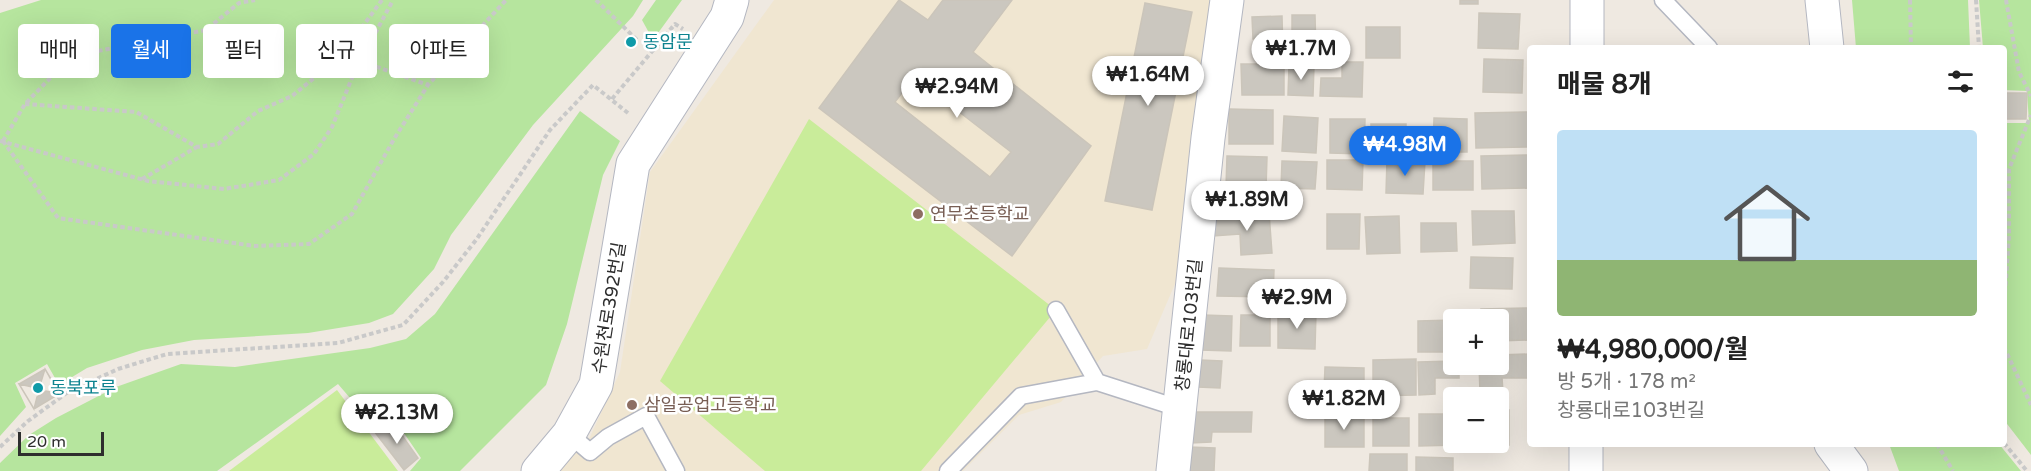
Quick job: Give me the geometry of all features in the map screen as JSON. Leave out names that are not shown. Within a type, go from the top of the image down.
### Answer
[{"type":"street","points":[[651,134],[727,17],[732,0]]},
{"type":"street","name":"창룡대로103번길","points":[[1173,471],[1207,150],[1227,0]]},
{"type":"street","points":[[1587,0],[1587,45]]},
{"type":"street","points":[[1822,0],[1827,45]]},
{"type":"street","name":"수원천로392번길","points":[[538,471],[569,434],[597,386],[633,164],[651,134]]},
{"type":"street","points":[[1586,447],[1586,471]]},
{"type":"street","points":[[1833,447],[1851,471]]},
{"type":"lane","points":[[1663,0],[1706,45]]},
{"type":"lane","points":[[1056,310],[1097,382]]},
{"type":"lane","points":[[948,471],[1021,396],[1097,382],[1181,409]]},
{"type":"lane","points":[[569,434],[590,452],[608,437],[646,416],[676,471]]},
{"type":"path","points":[[1,141],[25,104],[59,69],[93,52],[206,30],[238,3],[255,0]]},
{"type":"path","points":[[364,24],[382,0]]},
{"type":"path","points":[[377,30],[393,0]]},
{"type":"path","points":[[1,141],[58,218],[255,246],[309,244],[352,214],[394,139],[428,85],[506,0]]},
{"type":"path","points":[[596,0],[637,40]]},
{"type":"path","points":[[1910,0],[1911,45]]},
{"type":"path","points":[[1976,0],[1979,45]]},
{"type":"path","points":[[2006,0],[2019,72],[2031,96]]},
{"type":"path","points":[[612,99],[651,53]]},
{"type":"path","points":[[377,67],[428,85]]},
{"type":"path","points":[[142,179],[197,147],[218,144],[258,111],[291,96],[314,78]]},
{"type":"path","points":[[1,141],[142,179],[224,189],[279,180],[314,154],[332,127],[353,78]]},
{"type":"path","points":[[0,447],[28,421],[68,392],[118,369],[167,354],[338,342],[403,325],[443,282],[476,240],[558,123],[593,85],[651,134]]},
{"type":"path","points":[[25,104],[136,112],[197,147]]},
{"type":"path","points":[[2007,265],[2009,169],[2031,116]]},
{"type":"path","points":[[2007,353],[2031,405]]},
{"type":"path","points":[[1939,447],[1953,471]]},
{"type":"path","points":[[2007,447],[2027,471]]},
{"type":"shaded area","name":"연무초등학교","points":[[774,0],[1214,0],[1187,256],[1147,349],[1103,356],[1061,402],[1019,415],[963,471],[559,471],[590,437],[620,372],[650,172]]},
{"type":"green space","points":[[41,0],[643,0],[633,16],[533,125],[451,235],[434,269],[393,314],[369,323],[308,333],[194,340],[142,350],[87,368],[59,385],[47,364],[15,383],[26,407],[0,436],[0,13]]},
{"type":"green space","points":[[656,0],[682,0],[653,40],[642,20]]},
{"type":"green space","points":[[1852,0],[1968,0],[1970,45],[1856,45]]},
{"type":"green space","points":[[1979,0],[2031,0],[2031,455],[2007,424],[2007,123],[2029,123],[2027,91],[2007,90],[2007,45],[1983,45]]},
{"type":"green space","points":[[580,111],[620,141],[603,175],[567,324],[546,385],[460,471],[410,471],[421,458],[393,417],[375,427],[338,384],[217,471],[0,471],[0,463],[29,435],[56,418],[116,387],[181,364],[235,367],[370,348],[406,339],[435,314]]},
{"type":"green space","points":[[809,119],[1056,310],[921,471],[765,471],[660,381]]},
{"type":"green space","points":[[337,390],[398,471],[229,471]]},
{"type":"green space","points":[[1890,447],[2001,447],[2021,471],[1899,471]]},
{"type":"building","points":[[899,0],[928,20],[943,0],[1012,0],[973,52],[1091,146],[1012,256],[819,108]],"holes":[[[914,77],[1011,152],[990,177],[895,102]]]},
{"type":"building","points":[[1460,0],[1478,0],[1478,4],[1460,4]]},
{"type":"building","points":[[1145,3],[1192,12],[1152,210],[1105,201]]},
{"type":"building","points":[[1479,13],[1520,14],[1518,49],[1478,48]]},
{"type":"building","points":[[1292,15],[1315,15],[1316,54],[1292,54]]},
{"type":"building","points":[[1282,16],[1283,54],[1265,54],[1264,38],[1253,39],[1252,17]]},
{"type":"building","points":[[1366,27],[1400,27],[1400,58],[1366,58]]},
{"type":"building","points":[[1484,59],[1523,60],[1522,93],[1483,92]]},
{"type":"building","points":[[1342,62],[1363,62],[1362,97],[1320,96],[1321,78],[1342,78]]},
{"type":"building","points":[[1241,64],[1284,64],[1284,95],[1242,95]]},
{"type":"building","points":[[1289,66],[1314,66],[1313,96],[1288,95]]},
{"type":"building","points":[[2007,93],[2027,93],[2026,119],[2007,119]]},
{"type":"building","points":[[1229,109],[1273,110],[1273,144],[1229,144]]},
{"type":"building","points":[[1527,112],[1527,147],[1476,148],[1475,113]]},
{"type":"building","points":[[1284,116],[1318,118],[1316,153],[1282,151]]},
{"type":"building","points":[[1434,118],[1467,119],[1467,152],[1433,152]]},
{"type":"building","points":[[1330,119],[1365,119],[1364,154],[1330,153]]},
{"type":"building","points":[[1371,124],[1406,124],[1406,155],[1371,155]]},
{"type":"building","points":[[1527,155],[1527,188],[1482,189],[1481,156]]},
{"type":"building","points":[[1227,156],[1267,157],[1266,188],[1226,187]]},
{"type":"building","points":[[1327,160],[1363,160],[1362,190],[1327,189]]},
{"type":"building","points":[[1387,160],[1425,161],[1423,194],[1386,193]]},
{"type":"building","points":[[1282,161],[1317,162],[1315,189],[1281,188]]},
{"type":"building","points":[[1433,161],[1473,161],[1473,190],[1433,190]]},
{"type":"building","points":[[1472,211],[1514,211],[1515,243],[1473,245]]},
{"type":"building","points":[[1269,213],[1272,253],[1241,255],[1240,234],[1213,236],[1212,217]]},
{"type":"building","points":[[1327,214],[1360,214],[1359,249],[1327,249]]},
{"type":"building","points":[[1399,216],[1400,253],[1367,254],[1365,217]]},
{"type":"building","points":[[1421,223],[1456,223],[1457,251],[1421,252]]},
{"type":"building","points":[[1471,257],[1513,258],[1512,289],[1470,288]]},
{"type":"building","points":[[1219,268],[1274,270],[1273,297],[1217,296]]},
{"type":"building","points":[[1527,308],[1527,340],[1509,341],[1509,309],[1481,309]]},
{"type":"building","points":[[1278,312],[1316,312],[1315,349],[1278,348]]},
{"type":"building","points":[[1203,315],[1232,316],[1231,351],[1201,350]]},
{"type":"building","points":[[1241,315],[1270,315],[1270,346],[1240,346]]},
{"type":"building","points":[[1443,320],[1443,352],[1418,352],[1418,321]]},
{"type":"building","points":[[1527,354],[1527,378],[1502,378],[1503,387],[1480,387],[1479,375],[1509,375],[1509,355]]},
{"type":"building","points":[[1416,359],[1416,395],[1373,396],[1373,360]]},
{"type":"building","points":[[1200,360],[1222,361],[1220,388],[1198,387]]},
{"type":"building","points":[[1443,361],[1443,375],[1459,375],[1459,378],[1435,378],[1435,394],[1419,395],[1418,362]]},
{"type":"building","points":[[1325,367],[1364,368],[1364,392],[1324,391]]},
{"type":"building","name":"동북포루","points":[[45,369],[59,394],[34,409],[19,384]]},
{"type":"building","points":[[45,369],[59,394],[46,391],[42,394],[37,384],[41,382]]},
{"type":"building","points":[[19,384],[32,387],[37,384],[42,394],[37,397],[34,409]]},
{"type":"building","points":[[1192,412],[1252,412],[1251,432],[1212,432],[1211,442],[1191,443]]},
{"type":"building","points":[[1419,414],[1443,414],[1443,445],[1419,446]]},
{"type":"building","points":[[1325,416],[1364,416],[1364,447],[1325,447]]},
{"type":"building","points":[[1373,418],[1409,418],[1409,446],[1373,446]]},
{"type":"building","points":[[392,421],[418,458],[404,470],[374,431]]},
{"type":"building","points":[[1189,447],[1215,448],[1214,471],[1188,471]]},
{"type":"building","points":[[1370,454],[1407,454],[1407,471],[1369,471]]},
{"type":"building","points":[[1416,457],[1453,458],[1453,471],[1416,471]]},
{"type":"place","name":"동암문","points":[[631,42]]},
{"type":"place","name":"연무초등학교","points":[[918,214]]},
{"type":"place","name":"동북포루","points":[[38,388]]},
{"type":"place","name":"삼일공업고등학교","points":[[632,405]]}]
